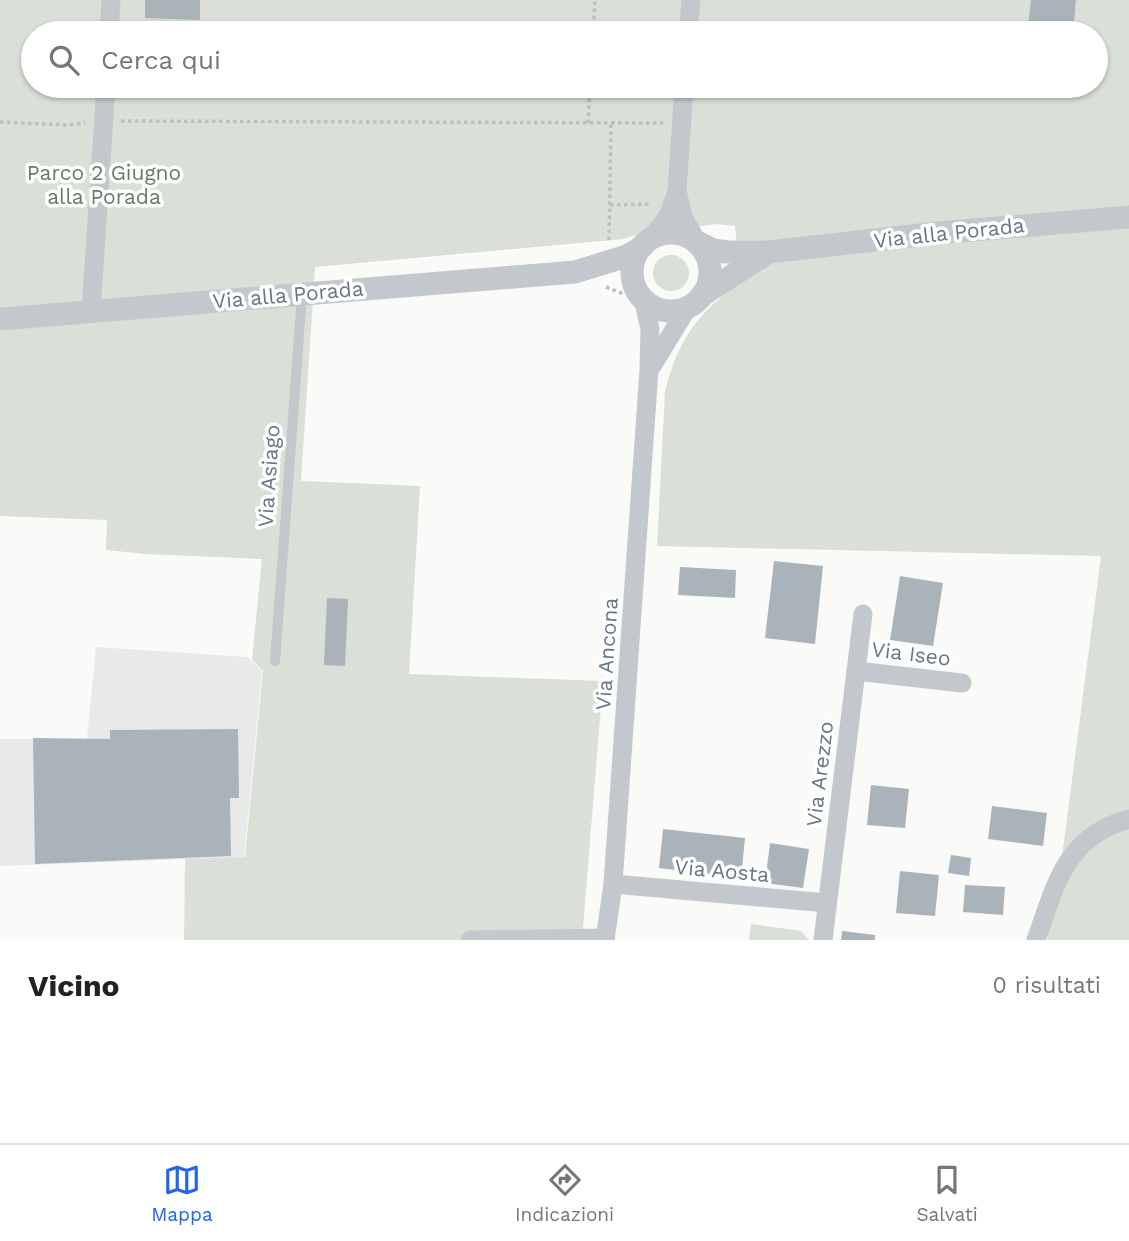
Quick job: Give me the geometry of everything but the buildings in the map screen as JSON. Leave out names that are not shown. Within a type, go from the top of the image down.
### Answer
[{"type":"street","points":[[110,21],[111,0]]},
{"type":"street","points":[[689,21],[691,0]]},
{"type":"street","points":[[91,311],[105,98]]},
{"type":"street","points":[[677,191],[668,216],[635,257],[633,268],[639,293],[660,309],[679,310],[695,301],[707,287],[710,268],[704,251],[683,217],[677,191],[683,98]]},
{"type":"street","name":"Via alla Porada","points":[[697,242],[713,250],[727,252],[769,251],[937,233],[1129,217]]},
{"type":"street","points":[[647,242],[663,234],[675,233],[697,242]]},
{"type":"street","name":"Via alla Porada","points":[[0,318],[575,272],[627,256],[647,242]]},
{"type":"street","name":"Via alla Porada","points":[[695,301],[769,251]]},
{"type":"street","name":"Via alla Porada","points":[[575,272],[617,280],[639,293]]},
{"type":"street","name":"Via Ancona","points":[[605,939],[613,884],[649,370],[650,329],[639,293]]},
{"type":"street","name":"Via Ancona","points":[[649,370],[666,340],[695,301]]},
{"type":"street","name":"Via Arezzo","points":[[823,940],[863,614]]},
{"type":"street","name":"Via Iseo","points":[[856,671],[962,683]]},
{"type":"street","points":[[1036,940],[1053,892],[1078,846],[1113,824],[1129,819]]},
{"type":"street","name":"Via Aosta","points":[[613,884],[827,903]]},
{"type":"street","points":[[470,940],[605,939]]},
{"type":"lane","name":"Via Asiago","points":[[275,661],[302,294]]},
{"type":"path","points":[[594,21],[595,0]]},
{"type":"path","points":[[588,123],[589,98]]},
{"type":"path","points":[[0,122],[68,125],[104,121],[681,123]]},
{"type":"path","points":[[608,249],[611,123]]},
{"type":"path","points":[[610,205],[661,204]]},
{"type":"shaded area","points":[[96,647],[247,657],[262,671],[244,857],[0,866],[0,739],[87,739]]},
{"type":"green space","name":"Parco 2 Giugno alla Porada","points":[[0,0],[1129,0],[1129,940],[1047,940],[1061,865],[1101,556],[657,546],[665,392],[676,358],[691,329],[713,305],[741,282],[735,226],[716,224],[624,239],[315,267],[301,481],[420,486],[409,674],[603,681],[582,940],[184,940],[185,859],[245,857],[263,671],[252,660],[262,559],[106,550],[107,520],[0,516]]},
{"type":"green space","points":[[671,255],[684,260],[689,273],[684,286],[671,291],[658,286],[653,273],[658,260]]},
{"type":"green space","points":[[751,924],[801,931],[809,940],[749,940]]}]
